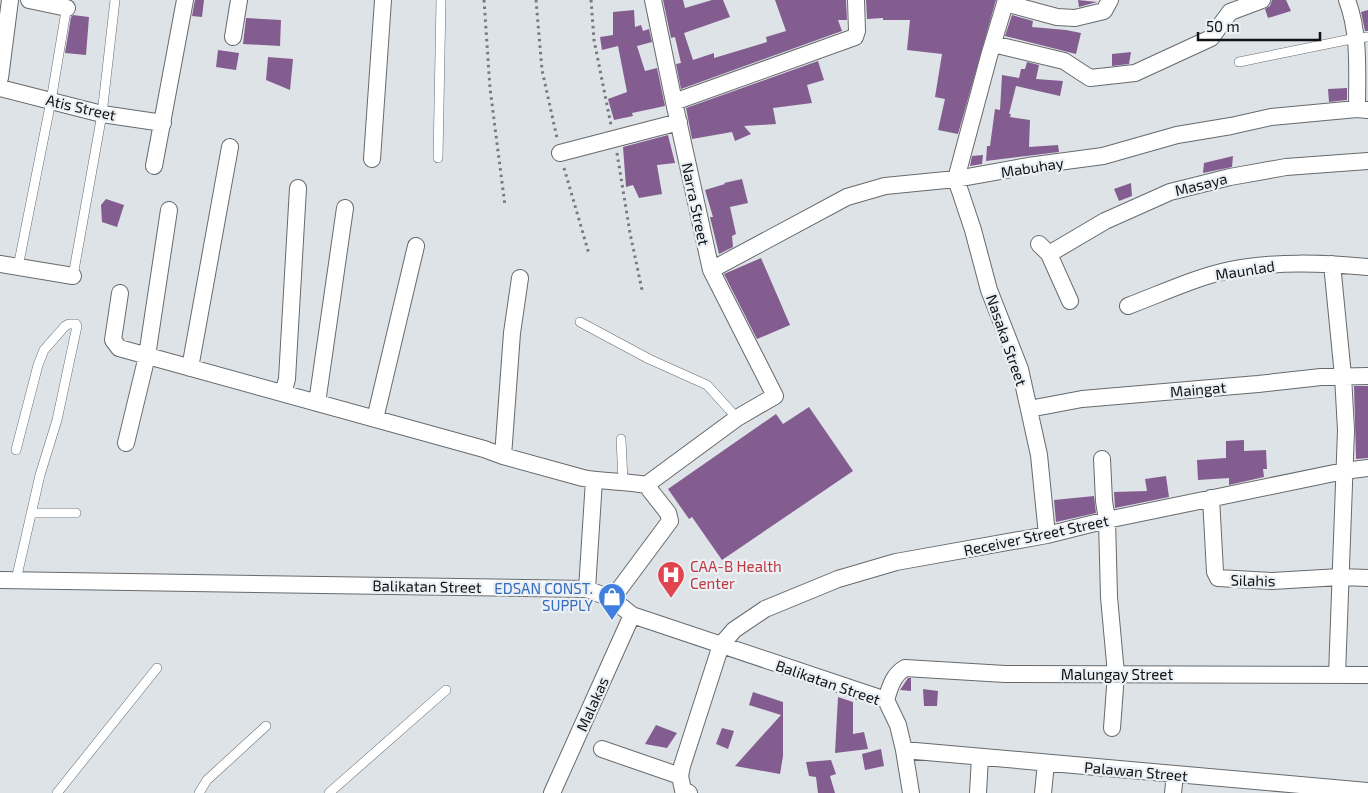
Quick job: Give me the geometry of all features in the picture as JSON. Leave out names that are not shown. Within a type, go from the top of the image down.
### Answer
[{"type":"street","points":[[0,78],[10,0]]},
{"type":"street","points":[[28,0],[68,4]]},
{"type":"street","points":[[154,166],[185,0]]},
{"type":"street","points":[[233,37],[238,0]]},
{"type":"street","points":[[372,159],[383,0]]},
{"type":"street","name":"Narra Street","points":[[653,0],[711,270],[775,396],[737,418]]},
{"type":"street","points":[[674,102],[856,37],[856,0]]},
{"type":"street","points":[[956,179],[1006,2],[1057,17],[1075,18],[1104,10],[1110,0]]},
{"type":"street","points":[[993,44],[1064,61],[1090,78],[1135,73],[1211,38],[1230,12],[1262,0]]},
{"type":"street","points":[[1347,0],[1362,38],[1363,109]]},
{"type":"street","name":"Atis Street","points":[[0,88],[102,114],[162,123]]},
{"type":"street","name":"Mabuhay","points":[[711,270],[847,197],[885,186],[956,179],[1028,166],[1103,156],[1177,135],[1271,117],[1363,109]]},
{"type":"street","points":[[560,153],[679,122]]},
{"type":"street","points":[[190,368],[230,147]]},
{"type":"street","name":"Masaya","points":[[1070,301],[1044,249],[1170,192],[1230,176],[1286,167],[1368,160]]},
{"type":"street","name":"Nasaka Street","points":[[956,179],[973,230],[989,290],[1020,368],[1039,454],[1047,535]]},
{"type":"street","points":[[283,394],[287,379],[298,188]]},
{"type":"street","points":[[317,403],[345,208]]},
{"type":"street","points":[[126,443],[147,356],[169,210]]},
{"type":"street","points":[[375,419],[416,246]]},
{"type":"street","points":[[0,264],[73,276]]},
{"type":"street","points":[[1332,264],[1343,376],[1346,430],[1337,675]]},
{"type":"street","name":"Maunlad","points":[[1128,306],[1229,270],[1277,265],[1332,264],[1368,267]]},
{"type":"street","points":[[503,456],[512,333],[520,278]]},
{"type":"street","points":[[120,293],[113,340],[120,348],[594,480],[624,481],[646,485],[668,513],[670,522],[612,599]]},
{"type":"street","name":"Maingat","points":[[1029,409],[1082,399],[1321,377],[1368,376]]},
{"type":"street","points":[[646,485],[737,418]]},
{"type":"street","points":[[1102,459],[1116,674],[1112,728]]},
{"type":"street","name":"Receiver Street Street","points":[[722,645],[734,630],[765,609],[838,579],[896,562],[1047,535],[1107,520],[1212,498],[1344,471],[1368,468]]},
{"type":"street","points":[[587,589],[594,480]]},
{"type":"street","name":"Silahis","points":[[1212,498],[1215,572],[1218,578],[1272,581],[1340,577],[1368,578]]},
{"type":"street","name":"Balikatan Street","points":[[8,580],[587,589],[612,599],[632,615],[886,700],[898,726],[911,793]]},
{"type":"street","name":"Malakas","points":[[552,793],[632,615]]},
{"type":"street","points":[[602,749],[683,788],[682,766],[722,645]]},
{"type":"street","name":"Malungay Street","points":[[886,700],[897,673],[905,668],[1004,674],[1368,675]]},
{"type":"street","name":"Palawan Street","points":[[904,750],[1175,774],[1257,787],[1368,791]]},
{"type":"street","points":[[978,793],[980,757]]},
{"type":"street","points":[[1042,793],[1046,763]]},
{"type":"street","points":[[1173,793],[1175,774]]},
{"type":"lane","points":[[73,276],[102,114],[115,0]]},
{"type":"lane","points":[[438,158],[441,0]]},
{"type":"lane","points":[[18,267],[68,4]]},
{"type":"lane","points":[[1239,62],[1362,38]]},
{"type":"lane","points":[[580,322],[649,359],[707,384],[737,418]]},
{"type":"lane","points":[[8,580],[31,512],[57,420],[76,324],[65,326],[44,350],[38,365],[16,450]]},
{"type":"lane","points":[[621,439],[624,481]]},
{"type":"lane","points":[[31,512],[76,513]]},
{"type":"lane","points":[[57,793],[157,668]]},
{"type":"lane","points":[[329,793],[446,690]]},
{"type":"lane","points":[[199,793],[207,780],[266,726]]},
{"type":"path","points":[[484,0],[490,88],[505,206]]},
{"type":"path","points":[[536,0],[542,70],[560,153],[589,254]]},
{"type":"building","points":[[195,0],[204,0],[202,17],[192,16]]},
{"type":"building","points":[[663,0],[683,0],[685,8],[712,0],[723,0],[730,17],[684,33],[693,60],[714,53],[714,58],[767,42],[766,37],[786,31],[775,0],[846,0],[847,20],[838,20],[842,31],[681,89],[676,64],[681,63],[675,37],[671,38]]},
{"type":"building","points":[[866,0],[996,0],[958,134],[938,130],[945,99],[935,97],[942,54],[907,50],[910,20],[867,19]]},
{"type":"building","points":[[1078,0],[1097,2],[1079,7]]},
{"type":"building","points":[[1272,0],[1286,0],[1291,11],[1268,18],[1265,9],[1270,6]]},
{"type":"building","points":[[634,10],[635,27],[641,25],[643,31],[649,29],[652,42],[637,46],[645,71],[657,68],[665,106],[632,113],[633,116],[614,120],[608,99],[627,92],[618,46],[602,50],[600,37],[613,35],[613,12]]},
{"type":"building","points":[[1368,10],[1368,31],[1365,31],[1361,12]]},
{"type":"building","points":[[73,15],[89,17],[86,55],[65,53],[71,17]]},
{"type":"building","points":[[1012,15],[1033,21],[1032,27],[1081,33],[1076,54],[1005,36]]},
{"type":"building","points":[[246,18],[281,20],[280,46],[243,44]]},
{"type":"building","points":[[218,50],[239,53],[236,70],[216,67]]},
{"type":"building","points":[[1131,52],[1129,64],[1112,66],[1112,54]]},
{"type":"building","points":[[268,57],[293,59],[290,90],[266,80]]},
{"type":"building","points":[[818,61],[824,80],[807,85],[812,103],[773,108],[776,124],[744,126],[751,134],[735,141],[732,132],[692,139],[686,108]]},
{"type":"building","points":[[1027,62],[1039,65],[1036,79],[1063,81],[1060,96],[1016,86],[1009,114],[1011,114],[1010,117],[1030,120],[1029,147],[1058,145],[1059,152],[986,161],[987,146],[990,146],[995,109],[1000,110],[1002,75],[1019,78],[1021,69],[1025,69]]},
{"type":"building","points":[[1347,88],[1347,100],[1329,102],[1328,89]]},
{"type":"building","points":[[668,135],[675,163],[657,165],[662,194],[639,198],[633,185],[626,187],[623,147]]},
{"type":"building","points":[[983,155],[982,164],[970,166],[972,156]]},
{"type":"building","points":[[1233,156],[1232,167],[1203,173],[1204,163]]},
{"type":"building","points":[[742,179],[748,203],[730,207],[736,234],[732,236],[733,247],[719,254],[710,217],[713,217],[705,190]]},
{"type":"building","points":[[1131,183],[1132,196],[1119,201],[1114,189]]},
{"type":"building","points":[[106,199],[124,205],[117,227],[102,222],[101,205]]},
{"type":"building","points":[[761,258],[790,325],[757,339],[724,274]]},
{"type":"building","points":[[1354,386],[1368,386],[1368,458],[1356,459]]},
{"type":"building","points":[[809,407],[853,471],[722,560],[692,517],[689,519],[668,489],[776,414],[783,424]]},
{"type":"building","points":[[1244,440],[1244,451],[1266,450],[1267,469],[1263,469],[1264,477],[1229,485],[1229,478],[1198,480],[1197,460],[1226,458],[1226,441]]},
{"type":"building","points":[[1166,476],[1169,497],[1115,508],[1114,492],[1147,491],[1145,479]]},
{"type":"building","points":[[1094,496],[1096,513],[1056,522],[1054,500]]},
{"type":"building","points":[[908,678],[911,678],[911,691],[900,690]]},
{"type":"building","points":[[923,689],[938,691],[937,706],[924,706]]},
{"type":"building","points":[[753,692],[783,702],[783,756],[780,774],[735,766],[781,715],[749,705]]},
{"type":"building","points":[[838,697],[853,702],[853,734],[864,732],[868,749],[835,753]]},
{"type":"building","points":[[656,725],[677,733],[667,748],[645,744]]},
{"type":"building","points":[[722,728],[734,731],[728,749],[716,744]]},
{"type":"building","points":[[881,749],[884,766],[865,770],[862,754]]},
{"type":"building","points":[[831,760],[836,774],[830,776],[835,793],[818,793],[816,777],[809,776],[806,762]]},
{"type":"place","name":"CAA-B Health Center","points":[[671,599]]},
{"type":"place","name":"EDSAN CONST. SUPPLY","points":[[612,621]]}]
